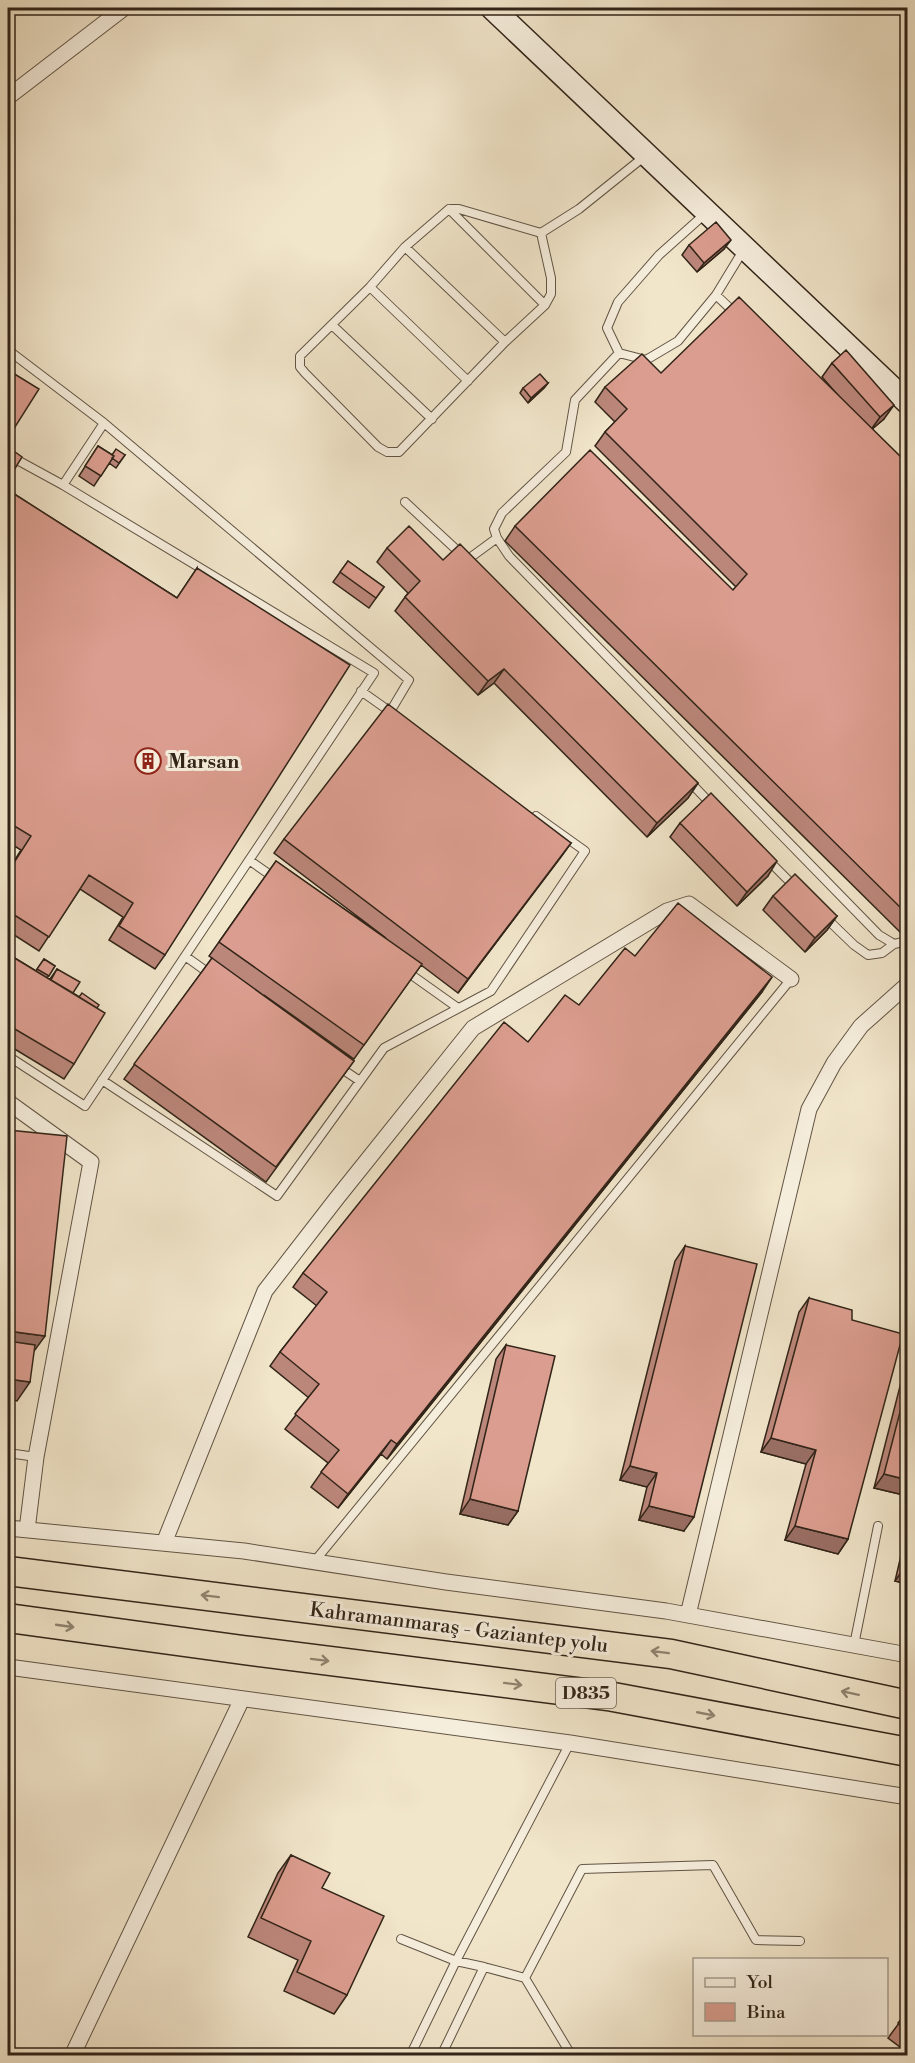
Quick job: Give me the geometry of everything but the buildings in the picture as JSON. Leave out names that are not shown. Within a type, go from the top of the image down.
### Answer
[{"type":"highway","name":"Kahramanmaraş - Gaziantep yolu","points":[[8,1571],[671,1654],[908,1705]]},
{"type":"highway","name":"D835","points":[[8,1618],[608,1696],[908,1752]]},
{"type":"street","points":[[8,97],[124,8]]},
{"type":"street","points":[[492,8],[908,403]]},
{"type":"street","points":[[164,1543],[265,1291],[473,1028],[667,911],[689,904],[791,979]]},
{"type":"street","points":[[688,1615],[809,1109],[834,1063],[861,1026],[908,984]]},
{"type":"street","points":[[8,1102],[90,1162],[36,1457],[27,1530]]},
{"type":"street","points":[[8,1528],[244,1551],[688,1615],[908,1655]]},
{"type":"street","points":[[8,1667],[570,1743],[908,1797]]},
{"type":"street","points":[[72,2055],[242,1699]]},
{"type":"lane","points":[[541,233],[551,278],[551,294],[545,305],[505,342],[399,452],[387,452],[378,447],[300,367],[300,356],[332,326],[405,247],[449,209],[459,209],[541,233],[579,209],[647,155]]},
{"type":"lane","points":[[449,209],[545,305]]},
{"type":"lane","points":[[707,212],[659,255],[618,302],[607,328],[619,353],[646,360],[678,341],[716,295],[745,248]]},
{"type":"lane","points":[[405,247],[505,342]]},
{"type":"lane","points":[[370,286],[468,381]]},
{"type":"lane","points":[[716,295],[741,319]]},
{"type":"lane","points":[[332,326],[432,419]]},
{"type":"lane","points":[[8,350],[104,423],[409,680],[390,712]]},
{"type":"lane","points":[[619,353],[575,400],[566,452],[502,513],[494,529],[496,538],[508,556],[871,927],[894,944]]},
{"type":"lane","points":[[63,485],[104,423]]},
{"type":"lane","points":[[8,455],[63,485],[374,673],[85,1106],[8,1056]]},
{"type":"lane","points":[[405,502],[475,568]]},
{"type":"lane","points":[[467,560],[496,538]]},
{"type":"lane","points":[[361,691],[400,719]]},
{"type":"lane","points":[[680,772],[721,813]]},
{"type":"lane","points":[[102,1080],[277,1196],[384,1048],[491,991],[585,851],[526,809]]},
{"type":"lane","points":[[763,855],[804,896]]},
{"type":"lane","points":[[249,860],[287,887]]},
{"type":"lane","points":[[821,912],[854,945],[868,955],[882,953],[894,944],[908,941]]},
{"type":"lane","points":[[185,956],[214,977]]},
{"type":"lane","points":[[401,968],[458,1008]]},
{"type":"lane","points":[[314,1562],[791,979]]},
{"type":"lane","points":[[331,1060],[360,1082]]},
{"type":"lane","points":[[8,1453],[36,1457]]},
{"type":"lane","points":[[854,1645],[878,1526]]},
{"type":"lane","points":[[410,2055],[456,1961],[570,1743]]},
{"type":"lane","points":[[525,1978],[582,1869],[713,1865],[756,1940],[800,1941]]},
{"type":"lane","points":[[401,1939],[456,1961],[525,1978],[573,2055]]},
{"type":"lane","points":[[441,2055],[484,1967]]},
{"type":"place","name":"Marsan","points":[[148,761]]}]
